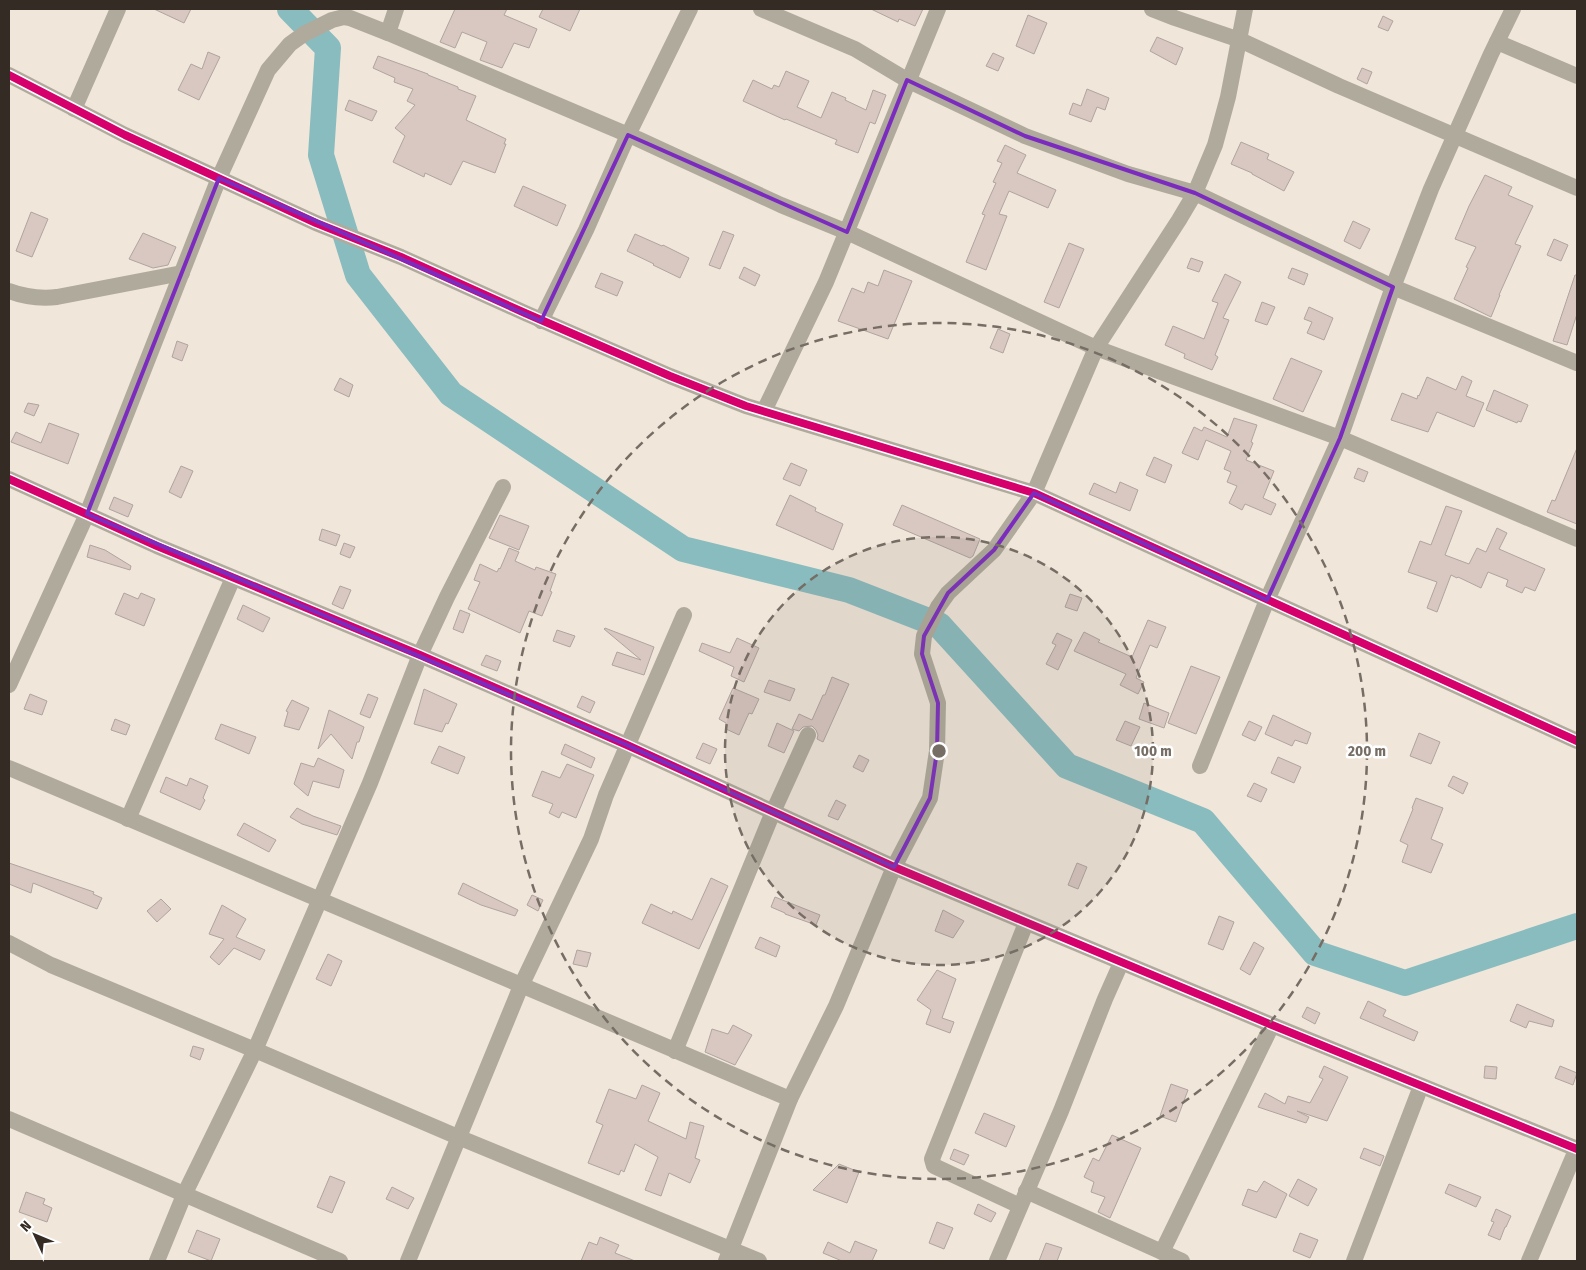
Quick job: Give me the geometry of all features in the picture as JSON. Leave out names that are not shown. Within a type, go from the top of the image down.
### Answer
[{"type":"street","points":[[74,109],[118,9]]},
{"type":"street","points":[[388,33],[396,9]]},
{"type":"street","points":[[541,320],[586,230],[628,135],[690,9]]},
{"type":"street","points":[[761,9],[855,49],[908,80],[1025,136],[1128,174],[1195,193],[1393,287],[1577,363]]},
{"type":"street","points":[[764,411],[826,282],[938,9]]},
{"type":"street","points":[[1152,9],[1240,40],[1339,86],[1577,188]]},
{"type":"street","points":[[729,1255],[790,1100],[836,1006],[894,867],[930,798],[936,751],[938,702],[922,654],[924,636],[938,607],[948,593],[994,550],[1034,493],[1096,348],[1195,193],[1214,146],[1228,98],[1246,9]]},
{"type":"street","points":[[1200,766],[1267,600],[1340,438],[1393,287],[1431,189],[1513,9]]},
{"type":"street","points":[[9,685],[87,514],[218,178],[268,70],[290,44],[304,34],[332,20],[344,17],[388,33],[628,135],[781,205],[847,232],[1096,348],[1340,438],[1577,539]]},
{"type":"street","points":[[1497,42],[1577,76]]},
{"type":"street","points":[[9,76],[125,135],[316,223],[400,257],[670,376],[746,406],[1034,493],[1577,741]]},
{"type":"street","points":[[9,291],[22,296],[57,297],[182,273]]},
{"type":"street","points":[[9,479],[157,546],[420,655],[627,745],[894,867],[1121,963],[1577,1149],[1529,1261]]},
{"type":"street","points":[[156,1261],[184,1194],[255,1050],[370,783],[420,655],[450,590],[503,487]]},
{"type":"street","points":[[128,819],[233,578]]},
{"type":"street","points":[[408,1261],[520,986],[591,838],[606,795],[684,615]]},
{"type":"street","points":[[675,1051],[808,735]]},
{"type":"street","points":[[9,768],[790,1100]]},
{"type":"street","points":[[1026,923],[932,1159],[934,1166],[1182,1261]]},
{"type":"street","points":[[9,943],[51,965],[255,1050],[729,1255],[759,1261]]},
{"type":"street","points":[[998,1261],[1121,963]]},
{"type":"street","points":[[1162,1252],[1272,1025]]},
{"type":"street","points":[[1354,1261],[1421,1086]]},
{"type":"street","points":[[9,1119],[340,1261]]},
{"type":"highlighted area","points":[[907,80],[1025,136],[1195,193],[1393,287],[1340,438],[1267,600],[1034,493],[994,550],[948,593],[924,636],[922,654],[938,703],[937,751],[930,798],[894,867],[627,745],[87,514],[219,178],[541,321],[628,135],[847,232]]},
{"type":"building","points":[[154,9],[191,9],[184,23]]},
{"type":"building","points":[[455,9],[507,9],[504,15],[537,29],[529,48],[514,43],[502,68],[480,60],[487,42],[462,32],[455,48],[440,42]]},
{"type":"building","points":[[543,9],[580,9],[570,31],[539,17]]},
{"type":"building","points":[[871,9],[923,9],[915,26],[899,19],[898,22]]},
{"type":"building","points":[[1028,15],[1047,23],[1034,54],[1016,46]]},
{"type":"building","points":[[1383,16],[1393,21],[1388,31],[1378,27]]},
{"type":"building","points":[[1157,37],[1183,48],[1176,65],[1150,51]]},
{"type":"building","points":[[208,52],[220,57],[199,100],[178,90],[191,64],[202,69]]},
{"type":"building","points":[[993,53],[1004,58],[998,71],[986,66]]},
{"type":"building","points":[[378,56],[428,74],[476,96],[466,120],[506,139],[504,144],[506,144],[495,173],[463,161],[451,185],[425,173],[424,177],[393,162],[405,136],[395,128],[415,105],[407,101],[413,89],[394,82],[395,78],[373,68]]},
{"type":"building","points":[[1362,68],[1372,72],[1367,84],[1357,79]]},
{"type":"building","points":[[786,71],[809,81],[797,107],[821,118],[832,92],[866,110],[873,90],[886,95],[875,124],[870,122],[858,153],[835,144],[837,140],[743,101],[753,80],[772,89],[774,85],[779,87]]},
{"type":"building","points":[[1087,89],[1109,98],[1105,110],[1097,107],[1091,122],[1069,114],[1073,103],[1081,106]]},
{"type":"building","points":[[349,100],[377,111],[372,121],[345,110]]},
{"type":"building","points":[[1241,142],[1269,154],[1267,159],[1294,172],[1284,191],[1252,173],[1231,164]]},
{"type":"building","points":[[1005,145],[1026,155],[1017,173],[1056,190],[1048,208],[1009,191],[999,214],[1007,216],[986,270],[966,262],[985,215],[982,214],[996,183],[993,182],[1002,163],[997,161]]},
{"type":"building","points":[[1485,175],[1512,187],[1508,195],[1533,206],[1515,244],[1521,246],[1491,317],[1454,299],[1476,247],[1455,239]]},
{"type":"building","points":[[523,186],[566,205],[557,226],[514,206]]},
{"type":"building","points":[[31,212],[48,219],[32,257],[16,251]]},
{"type":"building","points":[[1353,221],[1370,229],[1360,249],[1344,241]]},
{"type":"building","points":[[723,231],[734,235],[720,269],[709,265]]},
{"type":"building","points":[[143,233],[176,247],[168,265],[153,268],[129,259]]},
{"type":"building","points":[[635,234],[689,258],[680,278],[627,251]]},
{"type":"building","points":[[1554,239],[1568,245],[1561,261],[1547,255]]},
{"type":"building","points":[[1069,243],[1084,249],[1059,308],[1044,302]]},
{"type":"building","points":[[1191,258],[1203,262],[1199,272],[1187,268]]},
{"type":"building","points":[[744,267],[760,275],[755,286],[739,278]]},
{"type":"building","points":[[1292,268],[1308,274],[1304,285],[1288,278]]},
{"type":"building","points":[[884,270],[912,281],[888,339],[838,321],[852,288],[864,293],[868,282],[878,286]]},
{"type":"building","points":[[601,273],[623,282],[617,296],[595,287]]},
{"type":"building","points":[[1225,274],[1241,282],[1223,318],[1229,320],[1215,355],[1218,357],[1212,370],[1184,358],[1185,354],[1165,345],[1173,326],[1204,339],[1218,303],[1212,301]]},
{"type":"building","points":[[1575,275],[1577,275],[1577,314],[1567,345],[1553,341]]},
{"type":"building","points":[[1262,302],[1275,307],[1267,325],[1255,321]]},
{"type":"building","points":[[1309,307],[1333,318],[1324,340],[1307,333],[1312,322],[1304,319]]},
{"type":"building","points":[[998,329],[1010,334],[1003,353],[990,348]]},
{"type":"building","points":[[177,341],[188,345],[182,361],[172,357]]},
{"type":"building","points":[[1291,358],[1322,371],[1303,412],[1273,399]]},
{"type":"building","points":[[1462,376],[1472,381],[1466,396],[1484,403],[1474,427],[1437,412],[1428,432],[1391,420],[1402,393],[1417,399],[1427,377],[1456,390]]},
{"type":"building","points":[[340,378],[353,385],[349,397],[334,390]]},
{"type":"building","points":[[1494,390],[1528,405],[1521,422],[1518,421],[1517,423],[1486,410]]},
{"type":"building","points":[[28,403],[39,405],[34,416],[24,412]]},
{"type":"building","points":[[1234,418],[1257,425],[1251,442],[1253,443],[1246,460],[1274,471],[1263,498],[1276,504],[1271,515],[1245,504],[1242,510],[1229,503],[1237,486],[1227,482],[1231,472],[1224,469],[1231,451],[1206,440],[1198,460],[1182,453],[1194,427],[1202,431],[1204,427],[1227,437]]},
{"type":"building","points":[[49,423],[79,434],[68,464],[11,442],[16,432],[41,443]]},
{"type":"building","points":[[1577,448],[1577,524],[1547,512],[1552,500],[1555,501]]},
{"type":"building","points":[[1154,457],[1172,465],[1165,483],[1146,475]]},
{"type":"building","points":[[791,463],[807,470],[800,486],[783,479]]},
{"type":"building","points":[[181,466],[193,471],[181,498],[169,492]]},
{"type":"building","points":[[1358,468],[1368,472],[1364,482],[1354,478]]},
{"type":"building","points":[[1120,482],[1138,490],[1130,511],[1089,494],[1094,483],[1116,493]]},
{"type":"building","points":[[790,495],[816,508],[815,511],[843,524],[833,550],[776,525]]},
{"type":"building","points":[[114,497],[133,505],[128,517],[109,509]]},
{"type":"building","points":[[902,505],[980,539],[973,556],[970,558],[893,525]]},
{"type":"building","points":[[1446,506],[1462,511],[1445,555],[1469,564],[1477,548],[1486,552],[1497,528],[1507,533],[1499,549],[1545,569],[1535,591],[1525,587],[1522,593],[1506,586],[1508,580],[1488,572],[1481,588],[1451,575],[1437,612],[1427,608],[1437,582],[1408,572],[1420,541],[1431,545]]},
{"type":"building","points":[[500,515],[529,526],[519,550],[489,538]]},
{"type":"building","points":[[322,529],[340,535],[336,546],[319,540]]},
{"type":"building","points":[[344,543],[355,547],[350,558],[340,554]]},
{"type":"building","points":[[90,545],[105,550],[131,566],[130,570],[87,557]]},
{"type":"building","points":[[509,548],[519,552],[515,561],[535,570],[536,567],[556,574],[550,591],[552,592],[542,616],[529,611],[520,633],[468,609],[480,582],[474,580],[480,564],[497,572]]},
{"type":"building","points":[[340,586],[351,590],[343,609],[332,604]]},
{"type":"building","points":[[124,593],[138,599],[141,593],[155,599],[144,626],[115,614]]},
{"type":"building","points":[[1070,594],[1082,598],[1077,611],[1065,607]]},
{"type":"building","points":[[243,605],[270,618],[263,632],[237,619]]},
{"type":"building","points":[[460,610],[470,614],[463,633],[453,629]]},
{"type":"building","points":[[1148,620],[1166,627],[1157,648],[1150,645],[1136,678],[1144,682],[1138,694],[1120,685],[1126,674],[1074,651],[1084,632],[1100,640],[1098,642],[1132,657]]},
{"type":"building","points":[[605,628],[654,647],[644,675],[612,665],[617,652],[641,660]]},
{"type":"building","points":[[557,630],[575,636],[570,647],[553,641]]},
{"type":"building","points":[[1057,633],[1072,640],[1058,670],[1046,664],[1056,645],[1052,643]]},
{"type":"building","points":[[737,638],[759,648],[744,682],[731,676],[734,667],[699,651],[702,643],[730,653]]},
{"type":"building","points":[[486,655],[501,661],[497,671],[481,665]]},
{"type":"building","points":[[1191,666],[1220,677],[1196,734],[1168,723]]},
{"type":"building","points":[[832,677],[849,684],[823,742],[817,739],[818,735],[812,726],[803,727],[799,731],[792,729],[799,714],[812,720]]},
{"type":"building","points":[[769,680],[795,689],[790,701],[764,692]]},
{"type":"building","points":[[733,688],[759,699],[752,714],[749,713],[739,735],[726,729],[726,723],[719,719]]},
{"type":"building","points":[[424,689],[457,704],[448,724],[446,723],[442,732],[414,724]]},
{"type":"building","points":[[30,694],[47,701],[42,715],[24,709]]},
{"type":"building","points":[[368,694],[378,698],[370,718],[360,714]]},
{"type":"building","points":[[582,696],[595,702],[590,713],[577,707]]},
{"type":"building","points":[[292,700],[309,708],[299,730],[284,726],[288,712],[286,711]]},
{"type":"building","points":[[1144,703],[1169,713],[1164,728],[1139,719]]},
{"type":"building","points":[[329,710],[364,727],[352,759],[331,734],[318,749]]},
{"type":"building","points":[[1273,715],[1311,733],[1307,744],[1295,740],[1292,746],[1265,734]]},
{"type":"building","points":[[115,719],[130,725],[126,735],[111,730]]},
{"type":"building","points":[[1125,721],[1140,727],[1131,746],[1116,740]]},
{"type":"building","points":[[1249,721],[1262,727],[1255,741],[1242,735]]},
{"type":"building","points":[[777,723],[794,731],[784,753],[768,746]]},
{"type":"building","points":[[221,724],[256,737],[249,754],[215,739]]},
{"type":"building","points":[[1419,733],[1440,742],[1431,764],[1410,756]]},
{"type":"building","points":[[703,743],[717,749],[710,764],[696,758]]},
{"type":"building","points":[[565,744],[595,758],[591,768],[561,754]]},
{"type":"building","points":[[439,746],[465,757],[458,774],[431,763]]},
{"type":"building","points":[[859,755],[869,760],[863,772],[853,767]]},
{"type":"building","points":[[1278,757],[1301,767],[1294,783],[1271,773]]},
{"type":"building","points":[[318,758],[344,770],[339,788],[313,781],[308,796],[294,784],[301,763],[314,767]]},
{"type":"building","points":[[567,764],[594,775],[576,818],[562,812],[559,818],[549,813],[553,804],[532,796],[542,771],[560,778]]},
{"type":"building","points":[[1453,776],[1468,783],[1463,794],[1448,786]]},
{"type":"building","points":[[166,777],[187,786],[190,778],[208,786],[203,798],[205,800],[200,810],[160,792]]},
{"type":"building","points":[[1254,783],[1267,789],[1261,802],[1247,796]]},
{"type":"building","points":[[1416,798],[1443,808],[1431,839],[1443,844],[1431,873],[1402,862],[1408,845],[1400,841]]},
{"type":"building","points":[[836,800],[846,805],[838,820],[828,816]]},
{"type":"building","points":[[297,808],[341,826],[337,835],[302,824],[290,817]]},
{"type":"building","points":[[244,823],[276,840],[269,852],[237,835]]},
{"type":"building","points":[[9,863],[94,892],[93,894],[102,898],[97,909],[33,883],[31,893],[9,884]]},
{"type":"building","points":[[1077,863],[1087,867],[1078,889],[1068,885]]},
{"type":"building","points":[[711,878],[728,886],[699,949],[642,923],[651,904],[672,914],[673,911],[692,920]]},
{"type":"building","points":[[463,883],[518,910],[515,916],[481,905],[458,894]]},
{"type":"building","points":[[532,895],[543,900],[538,911],[527,905]]},
{"type":"building","points":[[775,897],[820,915],[816,925],[771,907]]},
{"type":"building","points":[[161,899],[171,909],[157,922],[147,911]]},
{"type":"building","points":[[222,905],[246,919],[236,937],[265,950],[260,960],[234,948],[219,965],[210,957],[224,939],[209,934]]},
{"type":"building","points":[[943,910],[964,921],[953,938],[935,931]]},
{"type":"building","points":[[1219,916],[1234,922],[1223,950],[1208,944]]},
{"type":"building","points":[[760,937],[780,946],[776,957],[755,948]]},
{"type":"building","points":[[1254,942],[1264,948],[1250,975],[1240,969]]},
{"type":"building","points":[[577,950],[591,953],[587,967],[573,964]]},
{"type":"building","points":[[328,954],[342,961],[331,986],[316,979]]},
{"type":"building","points":[[937,970],[956,979],[942,1018],[954,1022],[950,1033],[926,1024],[931,1010],[917,1000]]},
{"type":"building","points":[[1368,1001],[1386,1010],[1383,1016],[1418,1032],[1414,1041],[1360,1018]]},
{"type":"building","points":[[1517,1004],[1554,1020],[1552,1027],[1529,1021],[1526,1028],[1510,1021]]},
{"type":"building","points":[[1307,1007],[1320,1013],[1315,1024],[1302,1017]]},
{"type":"building","points":[[733,1025],[752,1035],[735,1065],[705,1052],[712,1029],[728,1034]]},
{"type":"building","points":[[193,1046],[204,1049],[200,1060],[190,1056]]},
{"type":"building","points":[[1324,1066],[1348,1077],[1327,1121],[1297,1111],[1309,1117],[1306,1123],[1258,1107],[1265,1093],[1285,1104],[1288,1096],[1310,1103],[1323,1079],[1319,1077]]},
{"type":"building","points":[[1485,1066],[1497,1067],[1496,1079],[1484,1078]]},
{"type":"building","points":[[1560,1066],[1577,1073],[1573,1085],[1555,1078]]},
{"type":"building","points":[[1171,1084],[1188,1090],[1176,1122],[1160,1116]]},
{"type":"building","points":[[642,1085],[660,1093],[648,1121],[686,1139],[690,1122],[704,1126],[695,1158],[700,1160],[690,1183],[669,1173],[661,1196],[645,1190],[658,1157],[635,1144],[624,1172],[621,1170],[619,1175],[588,1163],[603,1125],[596,1122],[609,1089],[636,1099]]},
{"type":"building","points":[[984,1113],[1015,1126],[1006,1147],[975,1133]]},
{"type":"building","points":[[1112,1135],[1141,1148],[1110,1218],[1098,1212],[1105,1197],[1091,1192],[1094,1182],[1084,1177],[1093,1158],[1099,1161]]},
{"type":"building","points":[[1364,1148],[1384,1156],[1380,1166],[1360,1158]]},
{"type":"building","points":[[954,1149],[969,1155],[964,1165],[950,1159]]},
{"type":"building","points":[[839,1164],[859,1172],[847,1203],[813,1190]]},
{"type":"building","points":[[330,1176],[345,1182],[332,1213],[317,1207]]},
{"type":"building","points":[[1298,1179],[1317,1189],[1308,1206],[1289,1196]]},
{"type":"building","points":[[1264,1181],[1287,1194],[1276,1218],[1242,1205],[1248,1189],[1257,1192]]},
{"type":"building","points":[[1449,1184],[1481,1197],[1476,1207],[1445,1193]]},
{"type":"building","points":[[392,1187],[414,1198],[408,1209],[386,1199]]},
{"type":"building","points":[[26,1192],[45,1199],[43,1204],[52,1208],[47,1222],[19,1212]]},
{"type":"building","points":[[978,1204],[996,1213],[991,1222],[974,1214]]},
{"type":"building","points":[[1496,1209],[1511,1216],[1500,1240],[1488,1235],[1494,1222],[1491,1221]]},
{"type":"building","points":[[937,1222],[953,1228],[944,1249],[929,1243]]},
{"type":"building","points":[[197,1230],[220,1239],[211,1261],[188,1252]]},
{"type":"building","points":[[1300,1233],[1318,1240],[1310,1258],[1293,1251]]},
{"type":"building","points":[[600,1237],[619,1245],[615,1253],[635,1261],[581,1261],[589,1242],[597,1245]]},
{"type":"building","points":[[855,1241],[877,1250],[872,1261],[842,1261],[823,1253],[828,1242],[850,1253]]},
{"type":"building","points":[[1046,1243],[1062,1248],[1057,1261],[1039,1261]]},
{"type":"waterway","points":[[290,9],[328,48],[321,155],[358,275],[451,394],[683,549],[849,590],[939,625],[1067,766],[1203,821],[1315,953],[1405,983],[1577,926]]},
{"type":"cycle path","points":[[9,75],[125,135],[316,223],[401,257],[670,376],[746,406],[1034,493],[1577,741]]},
{"type":"cycle path","points":[[9,479],[157,546],[420,655],[627,745],[894,867],[1272,1025],[1577,1149]]}]
